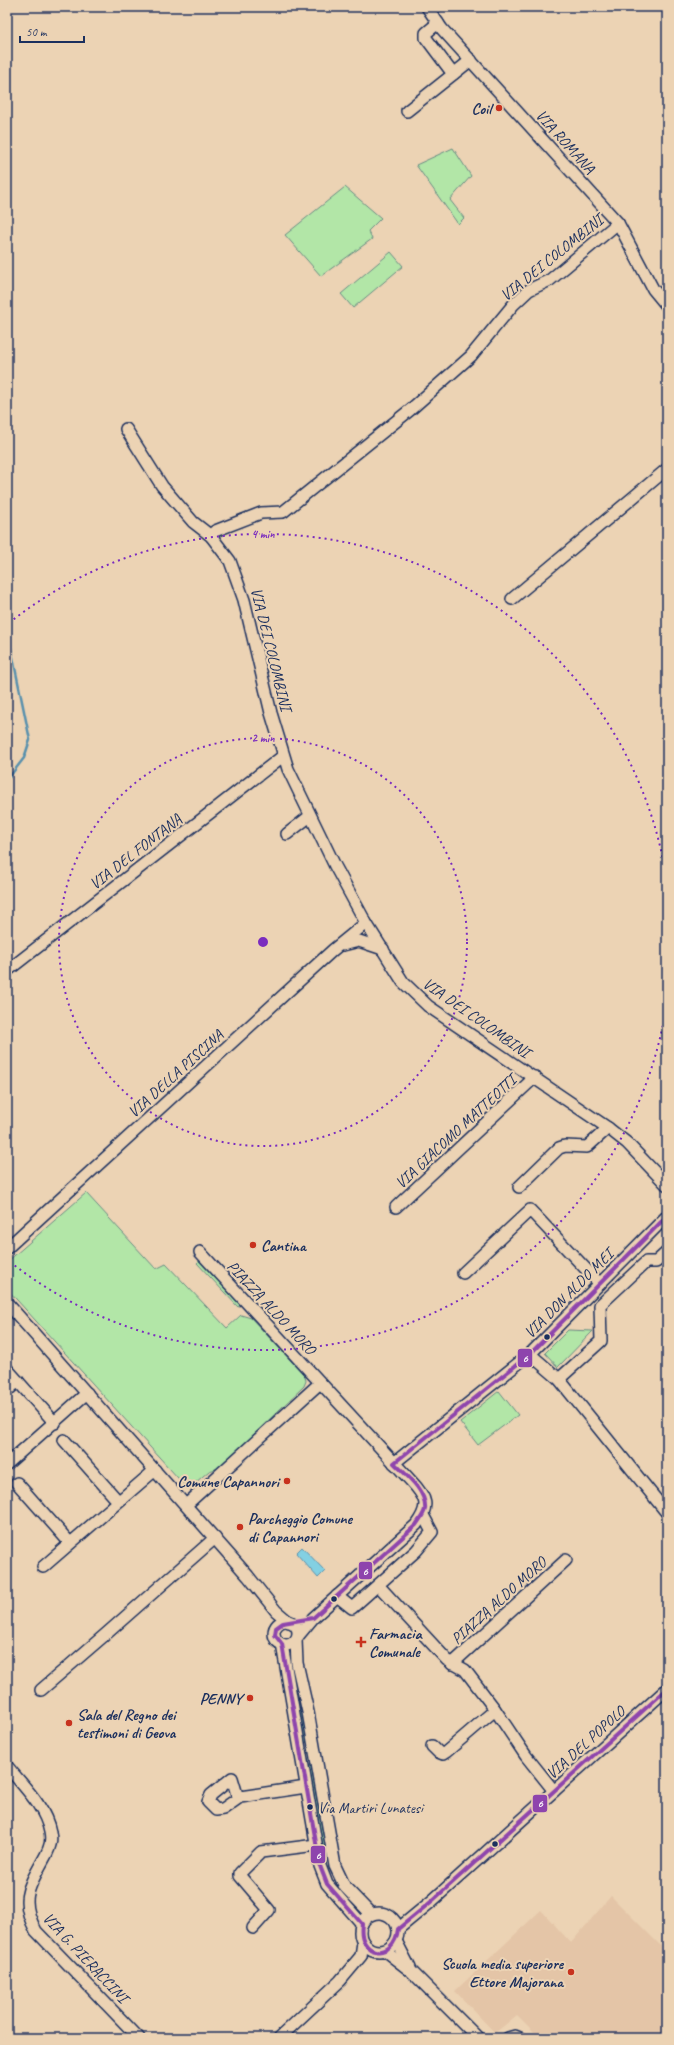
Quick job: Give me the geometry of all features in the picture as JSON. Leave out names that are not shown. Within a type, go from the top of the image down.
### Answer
[{"type":"street","name":"VIA ROMANA","points":[[427,7],[438,23],[618,224],[653,289],[667,306]]},
{"type":"street","points":[[438,23],[426,33],[426,38],[453,74]]},
{"type":"street","points":[[407,111],[471,60]]},
{"type":"street","name":"VIA DEI COLOMBINI","points":[[618,224],[550,280],[529,290],[513,305],[471,356],[404,415],[283,512],[261,513],[215,530],[211,536],[230,561],[236,573],[283,756],[310,816],[335,866],[366,923],[403,982],[416,996],[608,1128],[627,1143],[667,1185]]},
{"type":"street","points":[[126,429],[162,486],[193,522],[211,536]]},
{"type":"street","points":[[512,599],[667,469]]},
{"type":"street","name":"VIA DEL FONTANA","points":[[7,971],[283,756]]},
{"type":"street","points":[[287,834],[310,816]]},
{"type":"street","name":"VIA DELLA PISCINA","points":[[7,1248],[333,950],[366,923]]},
{"type":"street","points":[[333,950],[347,943],[359,941],[383,949]]},
{"type":"street","name":"VIA GIACOMO MATTEOTTI","points":[[396,1207],[535,1077]]},
{"type":"street","points":[[519,1187],[559,1148],[566,1146],[587,1147],[608,1128]]},
{"type":"street","points":[[462,1273],[530,1210],[600,1284]]},
{"type":"street","name":"VIA DON ALDO MEI","points":[[394,1463],[530,1354],[667,1216]]},
{"type":"street","name":"PIAZZA ALDO MORO","points":[[200,1252],[415,1486],[425,1499],[426,1507],[423,1515],[432,1532],[430,1537],[378,1586],[352,1608],[337,1596]]},
{"type":"street","points":[[559,1379],[601,1341],[600,1305],[646,1262],[656,1262],[667,1252]]},
{"type":"street","points":[[7,1303],[215,1538],[270,1603],[297,1628],[297,1663],[308,1712],[335,1866],[345,1886],[371,1914]]},
{"type":"street","points":[[530,1354],[559,1379],[667,1513]]},
{"type":"street","points":[[7,1369],[55,1423]]},
{"type":"street","points":[[7,1391],[18,1381]]},
{"type":"street","points":[[186,1505],[320,1383]]},
{"type":"street","points":[[7,1464],[87,1393]]},
{"type":"street","points":[[64,1440],[118,1501]]},
{"type":"street","points":[[43,1567],[155,1470]]},
{"type":"street","points":[[17,1483],[70,1543]]},
{"type":"street","points":[[282,1644],[290,1644],[297,1638],[313,1618],[416,1525],[423,1515]]},
{"type":"street","points":[[41,1690],[215,1538]]},
{"type":"street","name":"PIAZZA ALDO MORO","points":[[452,1664],[566,1560]]},
{"type":"street","points":[[378,1586],[452,1664],[465,1670],[495,1710],[526,1756],[554,1791]]},
{"type":"street","points":[[270,1603],[274,1611],[276,1638],[282,1644],[321,1869],[333,1892],[362,1924]]},
{"type":"street","points":[[276,1628],[282,1622],[306,1621],[313,1618]]},
{"type":"street","name":"VIA DEL POPOLO","points":[[398,1929],[417,1914],[667,1689]]},
{"type":"street","points":[[432,1746],[438,1752],[443,1754],[495,1710]]},
{"type":"street","name":"VIA G. PIERACCINI","points":[[7,1766],[44,1813],[51,1833],[51,1845],[26,1892],[29,1920],[36,1931],[139,2038]]},
{"type":"street","points":[[238,1798],[306,1787]]},
{"type":"street","points":[[253,1928],[269,1910],[240,1876],[240,1873],[261,1852],[316,1845]]},
{"type":"street","points":[[321,1869],[335,1866]]},
{"type":"street","points":[[340,1982],[361,1956],[363,1942],[360,1933],[362,1924],[371,1914],[381,1913],[400,1918],[417,1914]]},
{"type":"street","points":[[390,1916],[398,1929],[396,1941],[412,1972]]},
{"type":"street","points":[[385,1951],[396,1941]]},
{"type":"street","points":[[363,1942],[372,1950],[385,1951],[412,1972],[478,2038]]},
{"type":"street","points":[[278,2038],[340,1982],[355,1971],[372,1950]]},
{"type":"street","points":[[508,2038],[516,2036],[520,2038]]},
{"type":"shaded area","name":"Scuola media superiore Ettore Majorana","points":[[611,1896],[667,1952],[667,2038],[540,2038],[517,2015],[495,2033],[455,1991],[541,1910],[571,1943]]},
{"type":"green space","points":[[453,148],[471,176],[450,200],[464,218],[458,224],[416,165]]},
{"type":"green space","points":[[345,187],[381,218],[368,231],[372,239],[321,276],[285,235]]},
{"type":"green space","points":[[391,252],[403,266],[353,308],[341,294]]},
{"type":"green space","points":[[86,1193],[156,1269],[166,1264],[227,1328],[241,1315],[251,1318],[305,1376],[306,1381],[304,1386],[219,1468],[209,1471],[188,1489],[7,1289],[7,1262]]},
{"type":"green space","points":[[199,1261],[241,1305],[238,1307],[197,1263]]},
{"type":"green space","points":[[568,1330],[593,1331],[558,1367],[545,1353]]},
{"type":"green space","points":[[499,1391],[518,1415],[478,1445],[460,1422]]},
{"type":"green space","points":[[289,1653],[292,1653],[308,1742],[304,1743]]},
{"type":"green space","points":[[311,1765],[327,1856],[323,1857],[308,1766]]},
{"type":"water","points":[[302,1547],[325,1571],[318,1578],[296,1553]]},
{"type":"waterway","points":[[7,629],[30,740],[24,758],[7,780]]},
{"type":"transit line","name":"6","points":[[667,1216],[530,1354],[394,1463],[414,1483],[423,1496],[425,1509],[416,1525],[313,1618],[283,1623],[276,1628],[275,1635],[282,1644],[320,1866],[327,1884],[362,1924],[362,1935],[365,1943],[370,1949],[384,1951],[390,1947],[395,1940],[398,1929],[432,1901],[667,1689]]},
{"type":"place","name":"Coil","points":[[499,108]]},
{"type":"place","name":"Cantina","points":[[253,1245]]},
{"type":"place","name":"Comune Capannori","points":[[287,1481]]},
{"type":"place","name":"Parcheggio Comune di Capannori","points":[[240,1527]]},
{"type":"place","name":"Farmacia Comunale","points":[[361,1642]]},
{"type":"place","name":"PENNY","points":[[250,1698]]},
{"type":"place","name":"Sala del Regno dei testimoni di Geova","points":[[69,1723]]},
{"type":"place","name":"Via Martiri Lunatesi","points":[[310,1807]]},
{"type":"place","name":"Scuola media superiore Ettore Majorana","points":[[571,1972]]}]
